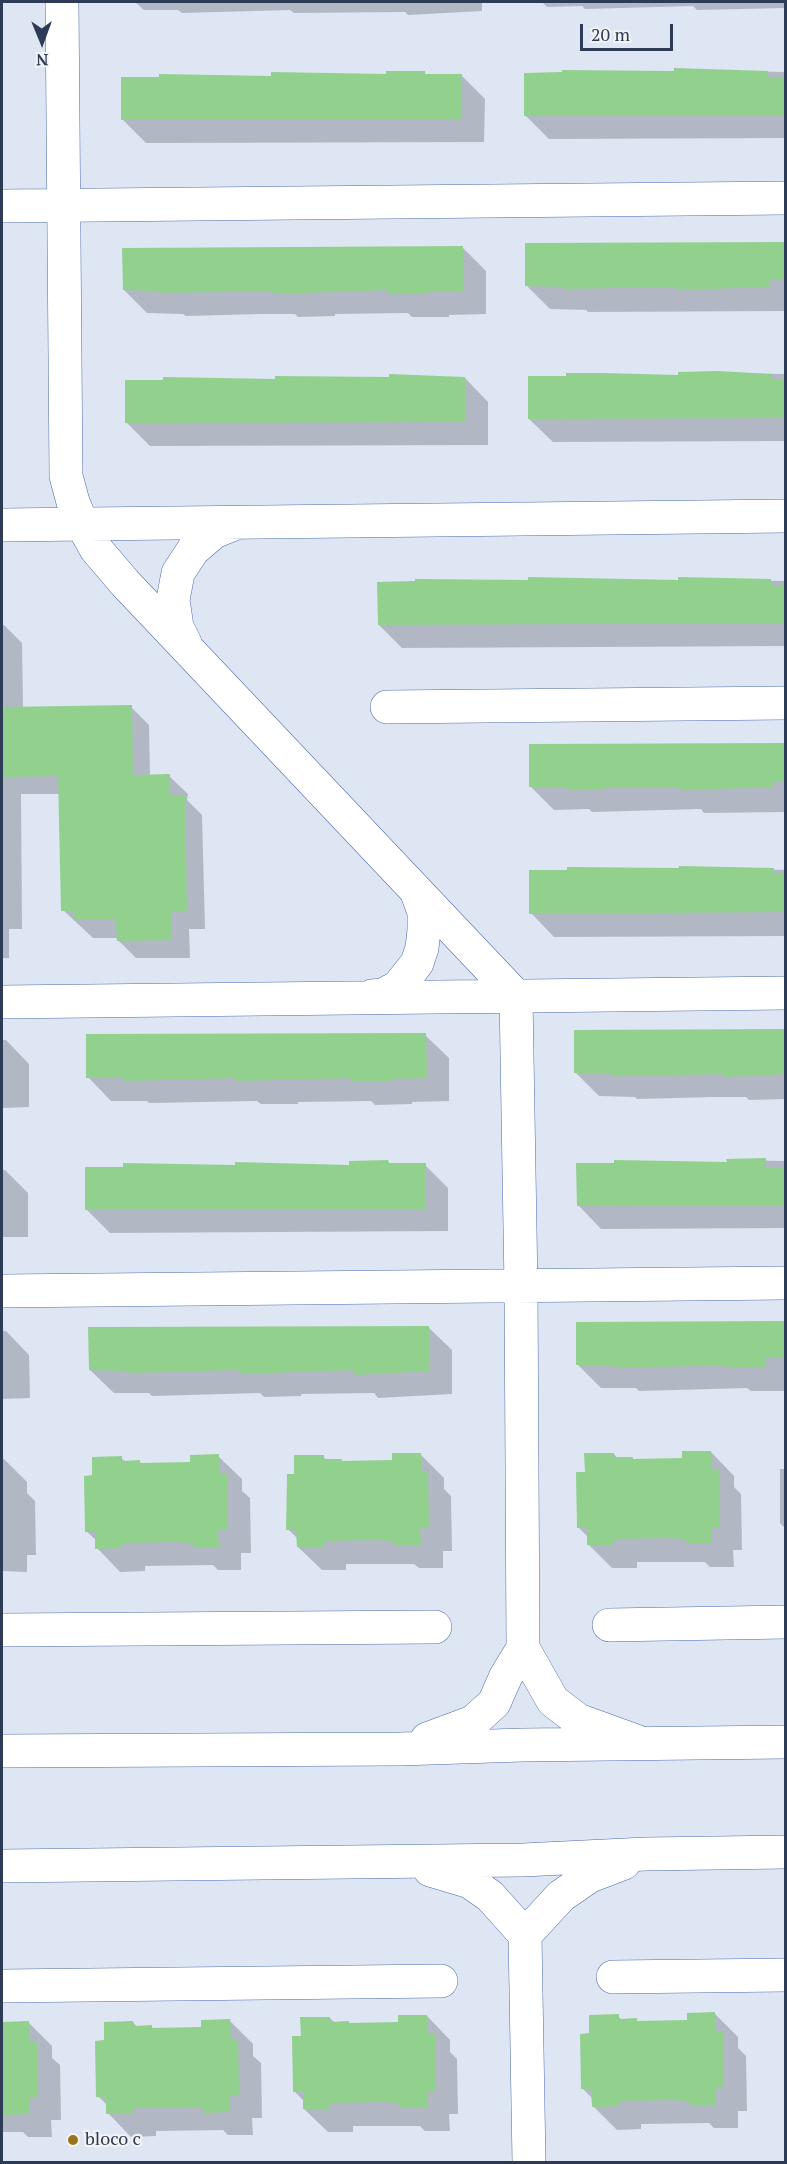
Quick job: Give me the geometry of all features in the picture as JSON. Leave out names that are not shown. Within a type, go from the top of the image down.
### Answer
[{"type":"street","points":[[62,2],[66,476],[73,502],[96,549],[108,564],[516,996],[521,1287],[523,1648],[553,1701],[578,1720],[644,1744]]},
{"type":"street","points":[[2,206],[786,198]]},
{"type":"street","points":[[2,525],[786,516]]},
{"type":"street","points":[[190,652],[177,627],[173,600],[178,573],[193,550],[214,532],[238,523]]},
{"type":"street","points":[[387,707],[786,703]]},
{"type":"street","points":[[366,997],[382,994],[398,987],[417,963],[422,948],[424,912],[417,893]]},
{"type":"street","points":[[2,1002],[786,993]]},
{"type":"street","points":[[2,1291],[786,1283]]},
{"type":"street","points":[[609,1625],[786,1623]]},
{"type":"street","points":[[2,1630],[435,1627]]},
{"type":"street","points":[[400,1749],[473,1722],[494,1703],[506,1676],[523,1648]]},
{"type":"street","points":[[2,1751],[400,1749],[786,1742]]},
{"type":"street","points":[[2,1866],[523,1860],[646,1854],[786,1852]]},
{"type":"street","points":[[525,1935],[561,1896],[590,1876],[646,1854]]},
{"type":"street","points":[[403,1862],[470,1882],[490,1896],[525,1935],[530,2163]]},
{"type":"street","points":[[613,1977],[786,1975]]},
{"type":"street","points":[[2,1986],[441,1981]]},
{"type":"building","points":[[674,68],[768,71],[768,77],[786,77],[786,115],[524,116],[524,73],[562,72],[562,70],[674,71]]},
{"type":"building","points":[[386,71],[462,74],[462,119],[121,120],[121,77],[159,77],[159,74],[271,76],[271,72],[386,74]]},
{"type":"building","points":[[786,242],[786,280],[770,280],[770,287],[676,290],[676,287],[564,289],[564,287],[525,286],[525,243]]},
{"type":"building","points":[[463,246],[463,291],[427,292],[427,294],[387,294],[387,290],[273,294],[273,291],[161,293],[161,291],[123,290],[122,248]]},
{"type":"building","points":[[717,371],[772,374],[772,380],[786,380],[786,418],[528,419],[528,376],[566,376],[566,373],[678,375],[678,372]]},
{"type":"building","points":[[389,374],[465,377],[465,422],[125,423],[125,380],[163,380],[163,377],[275,379],[275,376],[389,377]]},
{"type":"building","points":[[528,577],[771,579],[771,586],[786,586],[786,623],[378,625],[377,582],[415,581],[415,579],[528,580]]},
{"type":"building","points":[[132,705],[133,775],[170,774],[170,796],[185,795],[187,911],[172,911],[172,940],[117,941],[116,920],[74,920],[73,911],[61,911],[58,776],[2,777],[2,707]]},
{"type":"building","points":[[786,743],[786,781],[774,781],[774,787],[567,790],[567,787],[529,787],[529,744]]},
{"type":"building","points":[[679,866],[774,868],[773,874],[786,874],[786,912],[529,914],[529,870],[567,870],[567,867],[679,868]]},
{"type":"building","points":[[786,1029],[786,1074],[724,1077],[724,1074],[612,1076],[612,1074],[574,1073],[574,1030]]},
{"type":"building","points":[[426,1033],[427,1078],[390,1079],[390,1082],[351,1082],[350,1078],[124,1081],[124,1078],[86,1078],[86,1034]]},
{"type":"building","points":[[766,1158],[766,1168],[786,1168],[786,1205],[577,1206],[576,1163],[614,1163],[614,1160],[727,1162],[726,1159]]},
{"type":"building","points":[[388,1160],[389,1163],[426,1163],[425,1209],[85,1210],[85,1167],[123,1167],[123,1163],[235,1165],[235,1162],[349,1165],[349,1161]]},
{"type":"building","points":[[786,1321],[786,1358],[766,1358],[766,1368],[726,1368],[726,1365],[614,1368],[614,1365],[576,1365],[576,1322]]},
{"type":"building","points":[[429,1326],[429,1371],[353,1375],[353,1370],[239,1374],[239,1370],[127,1373],[127,1371],[89,1370],[88,1327]]},
{"type":"building","points":[[682,1451],[711,1451],[712,1470],[719,1470],[720,1527],[711,1527],[711,1544],[685,1544],[685,1539],[666,1538],[614,1539],[614,1545],[587,1545],[587,1528],[577,1528],[576,1472],[585,1472],[584,1453],[614,1453],[614,1457],[633,1457],[633,1459],[682,1458]]},
{"type":"building","points":[[392,1453],[421,1453],[421,1472],[428,1472],[429,1528],[420,1528],[421,1545],[394,1546],[394,1541],[375,1540],[324,1541],[324,1547],[297,1547],[296,1530],[286,1530],[287,1474],[294,1474],[294,1455],[324,1455],[324,1459],[342,1459],[342,1461],[392,1460]]},
{"type":"building","points":[[219,1454],[219,1474],[227,1474],[228,1530],[218,1530],[219,1547],[193,1548],[193,1543],[173,1542],[122,1543],[122,1548],[95,1549],[95,1532],[85,1532],[84,1476],[92,1475],[92,1457],[122,1456],[122,1461],[140,1460],[140,1463],[190,1462],[190,1455]]},
{"type":"building","points":[[715,2012],[716,2031],[723,2031],[724,2088],[715,2088],[716,2105],[689,2106],[689,2101],[670,2100],[619,2101],[619,2106],[592,2107],[591,2089],[581,2089],[580,2034],[589,2033],[589,2015],[619,2014],[619,2019],[637,2018],[637,2021],[687,2020],[687,2013]]},
{"type":"building","points":[[398,2015],[427,2015],[428,2034],[435,2034],[436,2091],[427,2091],[427,2108],[400,2108],[400,2103],[382,2102],[330,2103],[330,2109],[303,2109],[303,2092],[293,2092],[292,2036],[301,2036],[300,2017],[330,2017],[330,2022],[349,2021],[349,2023],[398,2022]]},
{"type":"building","points":[[230,2019],[231,2039],[238,2039],[239,2095],[230,2095],[230,2112],[204,2113],[204,2108],[185,2107],[133,2108],[133,2113],[106,2114],[106,2097],[96,2097],[95,2041],[104,2040],[104,2022],[133,2021],[134,2026],[152,2025],[152,2028],[201,2027],[201,2020]]},
{"type":"building","points":[[29,2021],[30,2041],[37,2041],[38,2097],[29,2097],[29,2114],[3,2115],[2,2022]]},
{"type":"place","name":"bloco c","points":[[73,2140]]}]
